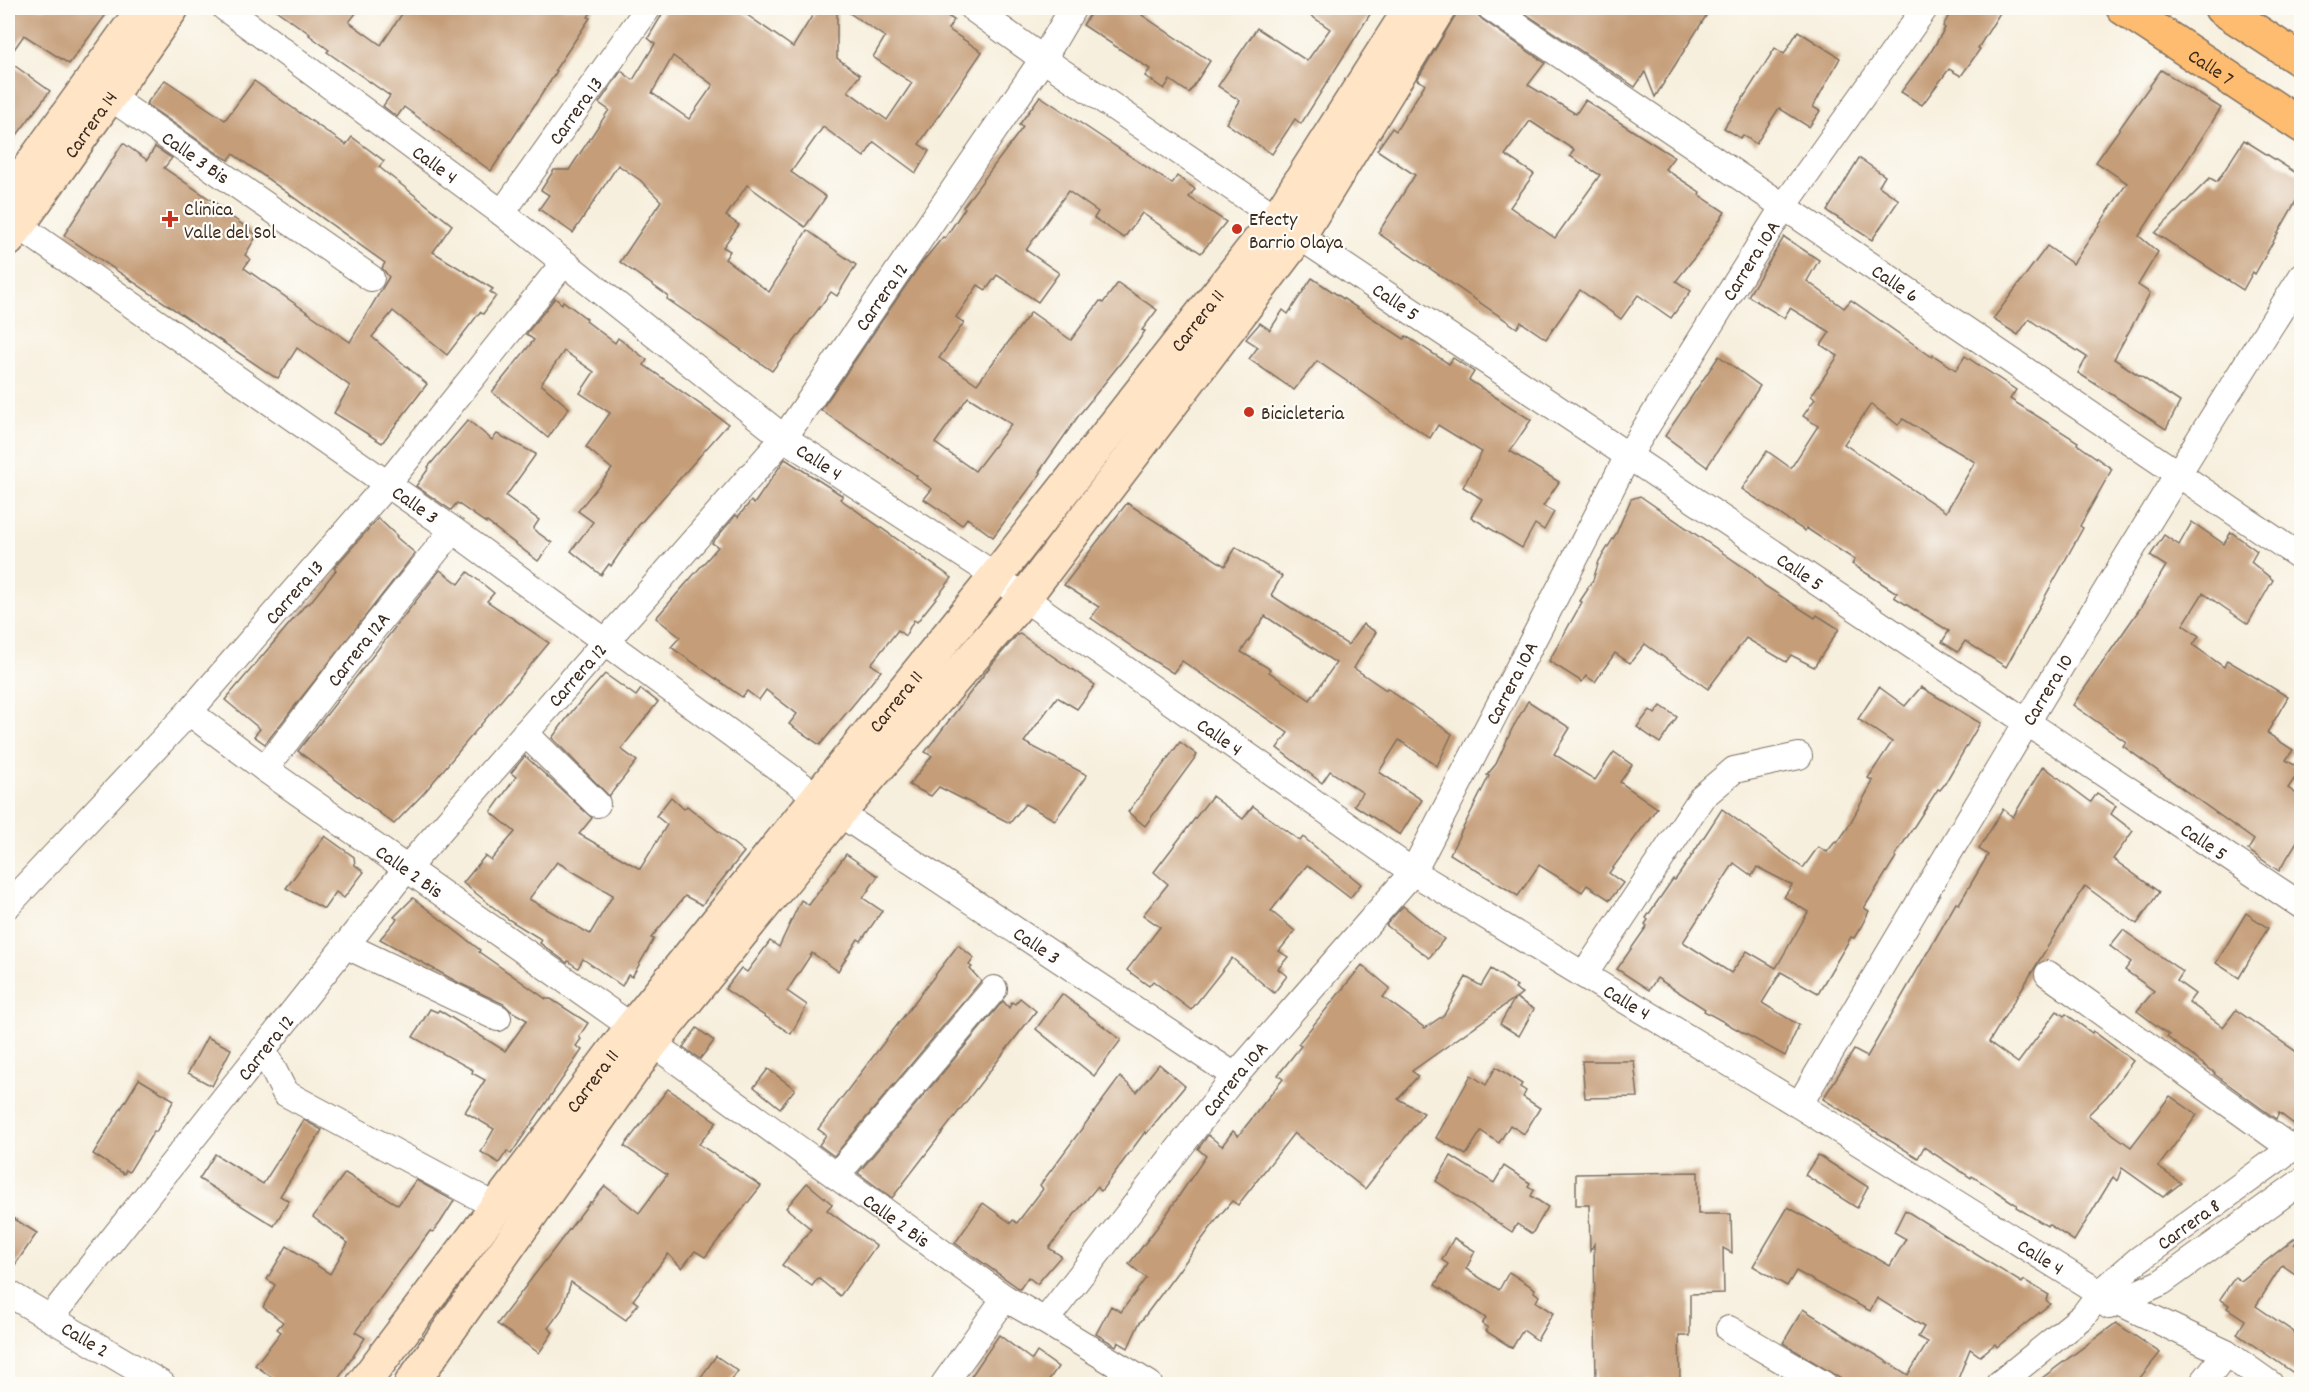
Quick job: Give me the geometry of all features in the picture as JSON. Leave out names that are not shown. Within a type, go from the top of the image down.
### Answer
[{"type":"main road","name":"Carrera 14","points":[[10,220],[144,8]]},
{"type":"main road","name":"Carrera 14","points":[[10,220],[110,97],[172,8]]},
{"type":"main road","name":"Carrera 11","points":[[363,1384],[497,1207],[642,1035],[829,805],[996,576],[1288,227],[1411,8]]},
{"type":"main road","name":"Carrera 11","points":[[829,805],[1024,598],[1288,227],[1439,8]]},
{"type":"main road","name":"Calle 7","points":[[2123,8],[2301,126]]},
{"type":"main road","points":[[2221,8],[2301,61]]},
{"type":"main road","name":"Carrera 11","points":[[411,1384],[642,1035]]},
{"type":"street","name":"Calle 4","points":[[225,8],[502,213],[563,264],[784,438],[996,576],[1413,872],[1799,1105],[2110,1298],[2226,1353],[2270,1384]]},
{"type":"street","name":"Carrera 13","points":[[502,213],[648,8]]},
{"type":"street","name":"Calle 5","points":[[972,8],[1288,227],[2301,906]]},
{"type":"street","name":"Carrera 12","points":[[50,1318],[406,868],[784,438],[1043,59],[1072,8]]},
{"type":"street","name":"Calle 6","points":[[1491,8],[2301,558]]},
{"type":"street","name":"Carrera 10A","points":[[1045,1321],[1235,1076],[1413,872],[1628,456],[1784,206],[1924,8]]},
{"type":"street","name":"Calle 3 Bis","points":[[110,97],[371,278]]},
{"type":"street","name":"Calle 3","points":[[10,220],[388,483],[829,805],[1235,1076]]},
{"type":"street","name":"Carrera 13","points":[[8,905],[189,712],[388,483],[563,264]]},
{"type":"street","name":"Carrera 10","points":[[1799,1105],[2025,722],[2176,473],[2301,276]]},
{"type":"street","name":"Carrera 12A","points":[[265,769],[357,649],[453,530]]},
{"type":"street","name":"Calle 2 Bis","points":[[189,712],[265,769],[642,1035],[1005,1299],[1045,1321],[1137,1381]]},
{"type":"street","points":[[525,733],[597,804]]},
{"type":"street","points":[[1584,975],[1702,797],[1734,770],[1799,756]]},
{"type":"street","points":[[345,945],[498,1018]]},
{"type":"street","points":[[2048,974],[2297,1145]]},
{"type":"street","points":[[836,1176],[994,989]]},
{"type":"street","points":[[263,1049],[285,1093],[497,1207]]},
{"type":"street","name":"Carrera 8","points":[[2110,1298],[2138,1260],[2297,1145]]},
{"type":"street","name":"Carrera 8","points":[[1999,1384],[2083,1316],[2110,1298],[2162,1282],[2301,1181]]},
{"type":"street","name":"Calle 2","points":[[8,1293],[162,1384]]},
{"type":"street","points":[[944,1384],[1005,1299]]},
{"type":"street","points":[[1729,1329],[1823,1384]]},
{"type":"street","points":[[2202,1384],[2226,1353]]},
{"type":"building","points":[[8,8],[111,8],[69,64],[24,35],[8,58]]},
{"type":"building","points":[[273,8],[360,8],[349,22],[381,45],[406,8],[594,8],[588,17],[590,18],[555,70],[557,71],[491,171],[404,107],[397,117],[383,106],[390,96],[327,52],[329,50],[310,34]]},
{"type":"building","points":[[666,8],[737,8],[793,47],[817,8],[837,8],[837,58],[860,75],[848,91],[887,120],[912,83],[873,57],[885,37],[842,8],[935,8],[954,20],[948,29],[982,52],[919,144],[929,151],[916,173],[874,142],[864,157],[823,127],[791,172],[826,197],[805,227],[747,185],[726,216],[739,225],[723,247],[730,251],[725,259],[769,292],[807,230],[856,265],[837,296],[831,292],[772,371],[667,299],[668,296],[620,262],[661,201],[640,180],[618,165],[573,233],[539,209],[549,195],[541,190],[554,170],[569,170],[609,110],[599,103],[621,71],[633,80],[655,44],[648,38]],"holes":[[[673,56],[713,85],[689,119],[652,93]]]},
{"type":"building","points":[[1094,8],[1147,8],[1142,15],[1210,61],[1189,93],[1170,80],[1164,89],[1145,76],[1150,69],[1083,25]]},
{"type":"building","points":[[1300,8],[1374,8],[1301,124],[1295,119],[1272,154],[1226,123],[1240,101],[1218,86],[1257,28],[1307,61],[1330,29]]},
{"type":"building","points":[[1476,8],[1483,20],[1545,63],[1528,85],[1576,114],[1585,100],[1674,157],[1665,169],[1725,212],[1701,249],[1676,281],[1691,291],[1671,318],[1638,295],[1621,319],[1580,290],[1546,339],[1521,322],[1517,328],[1378,233],[1415,175],[1377,150],[1392,128],[1396,131],[1425,84],[1417,80],[1456,14]],"holes":[[[1530,121],[1574,150],[1570,156],[1600,175],[1555,238],[1510,207],[1534,174],[1505,155]]]},
{"type":"building","points":[[1517,8],[1711,8],[1655,97],[1645,72],[1635,87]]},
{"type":"building","points":[[1953,8],[2003,8],[1978,48],[1980,49],[1961,76],[1949,69],[1922,105],[1901,92],[1929,55],[1945,28],[1943,26]]},
{"type":"building","points":[[1798,31],[1840,58],[1813,107],[1820,111],[1809,127],[1779,108],[1756,144],[1743,135],[1740,138],[1724,128],[1775,48],[1784,54]]},
{"type":"building","points":[[8,61],[50,91],[8,147]]},
{"type":"building","points":[[2161,70],[2221,108],[2139,236],[2158,252],[2138,285],[2150,293],[2114,359],[2180,402],[2166,429],[2078,373],[2087,357],[2029,319],[2018,335],[1993,319],[2047,246],[2073,264],[2127,183],[2096,162]]},
{"type":"building","points":[[165,80],[225,120],[254,81],[346,145],[352,137],[384,161],[379,167],[452,225],[433,252],[493,289],[490,292],[496,296],[483,314],[480,312],[447,355],[393,311],[372,337],[427,384],[382,443],[334,413],[350,386],[297,348],[278,378],[273,376],[64,235],[123,143],[147,160],[155,147],[172,158],[164,168],[223,208],[222,210],[257,235],[245,255],[250,259],[244,268],[350,342],[389,277],[382,268],[385,263],[233,154],[229,160],[220,155],[146,104]]},
{"type":"building","points":[[1040,96],[1172,184],[1177,176],[1195,189],[1189,197],[1226,222],[1201,253],[1142,213],[1124,238],[1094,218],[1098,212],[1068,191],[1026,250],[1059,273],[1038,302],[997,275],[986,290],[978,285],[956,317],[964,323],[939,358],[977,384],[1031,312],[1071,340],[1100,301],[1103,303],[1118,283],[1157,310],[1142,330],[1145,331],[1139,340],[1079,415],[1039,472],[1041,473],[993,537],[967,518],[962,525],[924,499],[932,489],[916,478],[917,476],[821,410],[920,265],[943,237],[945,238],[965,208],[963,207],[1023,127],[1019,125]],"holes":[[[968,397],[1011,424],[975,471],[935,443]]]},
{"type":"building","points":[[2244,140],[2301,176],[2301,192],[2255,274],[2253,272],[2243,290],[2155,233],[2210,178],[2217,182]]},
{"type":"building","points":[[1859,158],[1885,176],[1879,186],[1899,200],[1872,240],[1827,211]]},
{"type":"building","points":[[1784,237],[1819,260],[1807,281],[1844,308],[1851,300],[1932,357],[1933,355],[1956,370],[1965,356],[2016,390],[2010,399],[2078,442],[2077,444],[2112,469],[2080,526],[2083,528],[2006,667],[1965,641],[1958,652],[1942,642],[1949,631],[1894,597],[1897,593],[1852,564],[1855,560],[1806,528],[1805,531],[1742,489],[1767,451],[1791,468],[1818,426],[1803,416],[1815,399],[1811,396],[1838,356],[1821,345],[1830,332],[1790,308],[1784,318],[1748,296]],"holes":[[[1871,404],[1898,425],[1903,419],[1975,462],[1946,512],[1844,444]]]},
{"type":"building","points":[[1312,278],[1404,339],[1406,336],[1449,364],[1453,358],[1474,372],[1469,380],[1531,420],[1510,451],[1559,482],[1543,506],[1554,512],[1544,530],[1535,524],[1522,548],[1471,517],[1482,499],[1463,487],[1482,452],[1438,425],[1430,438],[1317,361],[1294,390],[1249,359],[1258,347],[1246,339],[1260,323],[1270,330],[1283,310],[1288,314]]},
{"type":"building","points":[[555,298],[562,304],[563,301],[587,319],[586,321],[615,343],[618,338],[647,360],[644,365],[728,424],[638,526],[611,566],[609,564],[601,575],[571,551],[593,522],[578,511],[612,469],[586,447],[610,413],[580,393],[594,372],[564,351],[541,384],[569,408],[548,438],[492,392],[534,340],[526,334]]},
{"type":"building","points":[[1719,356],[1760,386],[1707,467],[1665,436]]},
{"type":"building","points":[[468,420],[492,440],[497,434],[536,454],[506,496],[539,520],[533,529],[552,543],[538,561],[487,522],[457,503],[451,510],[416,486],[428,467]]},
{"type":"building","points":[[785,459],[843,496],[840,499],[952,578],[917,622],[914,620],[905,636],[898,630],[871,664],[881,671],[820,745],[789,724],[797,714],[766,690],[759,700],[747,691],[742,697],[671,647],[680,637],[656,618],[718,547],[712,543],[736,515],[738,517],[751,501],[754,504]]},
{"type":"building","points":[[1640,496],[1749,571],[1765,586],[1815,618],[1817,615],[1839,629],[1814,667],[1791,655],[1786,662],[1746,638],[1708,689],[1645,644],[1630,663],[1615,653],[1595,682],[1586,676],[1582,682],[1549,661],[1582,602],[1580,601],[1593,580],[1599,561],[1616,534],[1631,499]]},
{"type":"building","points":[[1127,503],[1225,566],[1236,547],[1282,576],[1271,595],[1348,645],[1363,624],[1376,632],[1354,668],[1386,690],[1387,688],[1452,734],[1437,766],[1399,740],[1379,772],[1422,800],[1400,835],[1354,805],[1363,793],[1330,771],[1322,783],[1277,748],[1288,733],[1182,661],[1173,673],[1138,651],[1091,618],[1099,607],[1064,585]],"holes":[[[1265,616],[1336,663],[1310,700],[1269,672],[1270,669],[1241,652]]]},
{"type":"building","points":[[378,518],[415,553],[265,744],[254,736],[260,729],[225,700],[307,603],[309,604],[336,570],[334,568]]},
{"type":"building","points":[[2192,522],[2224,544],[2231,532],[2257,551],[2251,562],[2273,580],[2248,624],[2203,593],[2183,625],[2199,636],[2193,645],[2224,667],[2227,660],[2288,697],[2267,733],[2293,750],[2286,760],[2301,769],[2288,788],[2301,797],[2301,835],[2279,871],[2248,850],[2254,840],[2123,746],[2126,742],[2073,705],[2141,607],[2166,566],[2150,556],[2164,535],[2179,545]]},
{"type":"building","points":[[440,570],[459,584],[468,572],[494,593],[487,601],[549,643],[424,793],[394,824],[298,751]]},
{"type":"building","points":[[1020,634],[1095,685],[1077,709],[1057,697],[1024,742],[1087,775],[1055,820],[1025,804],[1010,823],[939,787],[931,796],[909,785],[932,756],[925,752],[992,664]]},
{"type":"building","points":[[605,674],[636,696],[641,689],[658,702],[621,749],[637,761],[609,796],[552,738]]},
{"type":"building","points":[[1879,687],[1905,706],[1921,687],[1980,723],[1944,785],[1940,790],[1938,789],[1895,856],[1864,908],[1869,911],[1862,925],[1854,938],[1851,937],[1818,993],[1781,972],[1762,1003],[1799,1025],[1785,1056],[1704,1011],[1705,1009],[1657,978],[1649,990],[1617,969],[1647,926],[1646,918],[1687,863],[1722,809],[1803,868],[1818,847],[1827,852],[1835,842],[1837,843],[1873,781],[1868,778],[1892,742],[1858,719]],"holes":[[[1734,863],[1752,876],[1757,867],[1792,885],[1784,897],[1808,912],[1776,968],[1747,951],[1731,973],[1683,942]]]},
{"type":"building","points":[[1528,701],[1570,728],[1554,754],[1595,780],[1614,752],[1632,765],[1620,782],[1657,808],[1609,873],[1623,883],[1610,900],[1587,885],[1582,892],[1539,865],[1518,896],[1450,854],[1489,776],[1487,775],[1496,764]]},
{"type":"building","points":[[1661,706],[1677,717],[1660,743],[1637,727],[1650,710],[1655,714]]},
{"type":"building","points":[[1180,742],[1197,755],[1145,826],[1128,812]]},
{"type":"building","points":[[525,756],[592,818],[579,834],[640,869],[667,825],[656,816],[671,797],[684,809],[687,806],[744,852],[702,905],[685,896],[651,938],[654,939],[632,977],[628,975],[622,986],[583,959],[578,968],[568,961],[567,963],[540,943],[542,940],[508,919],[463,883],[485,856],[491,860],[515,832],[491,812],[516,777],[511,773]],"holes":[[[557,862],[613,895],[590,934],[529,899]]]},
{"type":"building","points":[[2043,766],[2091,802],[2097,793],[2116,806],[2111,814],[2133,831],[2113,859],[2159,892],[2137,924],[2085,886],[1989,1042],[2018,1063],[2057,1011],[2064,1016],[2066,1014],[2092,1033],[2093,1031],[2133,1061],[2107,1096],[2088,1115],[2131,1147],[2170,1096],[2197,1115],[2158,1167],[2181,1183],[2163,1197],[2122,1168],[2117,1181],[2113,1177],[2074,1241],[2016,1207],[2017,1205],[1924,1147],[1918,1158],[1823,1099],[1854,1050],[1867,1057],[1956,903],[1959,904],[1988,855],[1979,849],[2003,809],[2013,817]]},
{"type":"building","points":[[1212,796],[1243,819],[1253,806],[1300,841],[1303,837],[1361,884],[1350,898],[1307,865],[1271,911],[1295,931],[1279,951],[1288,957],[1278,969],[1287,976],[1274,993],[1232,958],[1191,1010],[1153,981],[1149,986],[1127,970],[1160,927],[1143,915],[1168,884],[1154,872]]},
{"type":"building","points":[[325,836],[354,857],[355,865],[364,872],[344,898],[336,892],[324,909],[286,888]]},
{"type":"building","points":[[846,854],[878,876],[863,898],[882,911],[861,941],[858,939],[838,971],[812,953],[787,991],[807,1005],[791,1034],[725,989],[741,968],[747,972],[770,941],[779,947],[801,900],[809,905]]},
{"type":"building","points":[[413,898],[480,950],[479,952],[546,999],[551,999],[588,1023],[576,1046],[582,1050],[511,1154],[507,1151],[499,1163],[481,1152],[494,1129],[465,1112],[485,1080],[472,1073],[473,1070],[413,1037],[430,1009],[437,1012],[439,1010],[505,1051],[527,1020],[504,1004],[459,983],[380,939],[397,919],[394,917]]},
{"type":"building","points":[[1403,906],[1444,939],[1429,958],[1386,925]]},
{"type":"building","points":[[2246,913],[2268,928],[2239,978],[2216,963]]},
{"type":"building","points":[[2123,930],[2183,972],[2177,981],[2195,994],[2189,1002],[2223,1027],[2236,1010],[2301,1055],[2301,1126],[2298,1127],[2279,1113],[2276,1119],[2214,1074],[2137,1011],[2154,991],[2125,970],[2131,962],[2110,946]]},
{"type":"building","points":[[958,945],[974,958],[969,965],[972,967],[970,969],[981,981],[834,1156],[819,1145],[826,1135],[818,1129]]},
{"type":"building","points":[[1362,965],[1390,988],[1383,997],[1425,1028],[1444,1015],[1466,977],[1481,986],[1491,969],[1517,986],[1515,989],[1522,993],[1516,998],[1534,1009],[1519,1036],[1500,1024],[1515,998],[1412,1071],[1418,1076],[1398,1099],[1424,1113],[1365,1189],[1294,1133],[1238,1205],[1232,1201],[1220,1215],[1139,1324],[1128,1348],[1118,1342],[1116,1346],[1096,1334],[1111,1306],[1121,1312],[1146,1278],[1129,1264],[1162,1221],[1206,1156],[1198,1149],[1208,1135],[1222,1146],[1233,1131],[1238,1136],[1283,1079],[1278,1075],[1301,1046],[1298,1044]]},
{"type":"building","points":[[1062,994],[1121,1040],[1094,1076],[1036,1029]]},
{"type":"building","points":[[1020,998],[1036,1011],[892,1198],[858,1173],[1003,1001],[1009,1008],[1012,1002],[1015,1004]]},
{"type":"building","points":[[697,1028],[714,1041],[700,1059],[683,1047]]},
{"type":"building","points":[[207,1037],[231,1049],[212,1086],[188,1073]]},
{"type":"building","points":[[1582,1061],[1634,1061],[1638,1097],[1585,1098]]},
{"type":"building","points":[[1159,1064],[1185,1086],[1146,1134],[1145,1132],[1101,1191],[1097,1187],[1049,1248],[1061,1256],[1037,1284],[1028,1277],[1020,1289],[955,1243],[983,1203],[1011,1223],[1013,1220],[1017,1223],[1043,1189],[1040,1185],[1120,1077],[1137,1092]]},
{"type":"building","points":[[1496,1067],[1522,1084],[1520,1087],[1526,1091],[1523,1097],[1540,1108],[1524,1134],[1510,1125],[1499,1143],[1481,1131],[1466,1155],[1436,1138],[1471,1075],[1486,1085]]},
{"type":"building","points":[[768,1069],[795,1089],[780,1108],[754,1087]]},
{"type":"building","points":[[139,1079],[174,1100],[129,1172],[126,1170],[124,1174],[93,1154]]},
{"type":"building","points":[[668,1089],[717,1122],[699,1144],[761,1186],[705,1257],[695,1251],[682,1268],[668,1254],[633,1300],[638,1304],[626,1320],[571,1282],[562,1309],[548,1328],[553,1332],[539,1353],[497,1324],[590,1202],[605,1186],[639,1213],[667,1175],[624,1146]]},
{"type":"building","points":[[304,1120],[322,1130],[280,1196],[289,1201],[274,1226],[199,1179],[215,1154],[263,1184]]},
{"type":"building","points":[[1818,1155],[1868,1187],[1857,1208],[1805,1175]]},
{"type":"building","points":[[1451,1156],[1494,1183],[1504,1166],[1530,1183],[1528,1186],[1534,1190],[1531,1196],[1548,1207],[1532,1234],[1517,1224],[1512,1232],[1436,1181]]},
{"type":"building","points":[[1698,1172],[1698,1214],[1731,1214],[1732,1253],[1723,1248],[1724,1293],[1690,1294],[1690,1336],[1679,1336],[1680,1381],[1596,1382],[1594,1244],[1590,1251],[1589,1205],[1576,1205],[1576,1174]]},
{"type":"building","points":[[345,1173],[398,1205],[416,1180],[454,1201],[440,1223],[433,1232],[430,1231],[355,1332],[365,1338],[335,1384],[281,1384],[255,1365],[281,1332],[277,1329],[283,1322],[263,1307],[275,1285],[267,1279],[287,1246],[330,1274],[348,1243],[313,1217]]},
{"type":"building","points":[[807,1183],[832,1204],[827,1210],[876,1246],[840,1296],[818,1278],[812,1286],[782,1265],[811,1229],[786,1208]]},
{"type":"building","points":[[1788,1207],[1890,1266],[1906,1239],[1894,1232],[1905,1210],[2022,1283],[2024,1280],[2049,1295],[2046,1300],[2050,1304],[1997,1347],[1995,1344],[1980,1356],[1970,1349],[1956,1384],[1849,1384],[1783,1343],[1803,1309],[1908,1375],[1928,1342],[1918,1337],[1924,1327],[1877,1298],[1870,1311],[1796,1271],[1787,1286],[1753,1266]]},
{"type":"building","points":[[8,1215],[37,1233],[8,1275]]},
{"type":"building","points":[[1454,1238],[1475,1251],[1466,1269],[1499,1290],[1509,1272],[1535,1289],[1534,1292],[1539,1296],[1536,1302],[1553,1313],[1537,1340],[1523,1330],[1512,1348],[1486,1331],[1488,1328],[1482,1324],[1486,1318],[1435,1285],[1448,1264],[1442,1260]]},
{"type":"building","points":[[2295,1238],[2298,1240],[2294,1245],[2301,1239],[2301,1278],[2282,1265],[2256,1306],[2301,1337],[2301,1378],[2237,1334],[2245,1320],[2227,1308],[2229,1305],[2220,1299],[2235,1277],[2241,1281]]},
{"type":"building","points":[[2116,1323],[2160,1353],[2135,1384],[2034,1384]]},
{"type":"building","points":[[999,1335],[1032,1360],[1037,1352],[1058,1367],[1046,1384],[966,1384]]},
{"type":"building","points":[[716,1356],[738,1371],[729,1384],[696,1384]]},
{"type":"place","name":"Clinica Valle del Sol","points":[[170,219]]},
{"type":"place","name":"Efecty Barrio Olaya","points":[[1237,229]]},
{"type":"place","name":"Bicicleteria","points":[[1249,412]]}]
